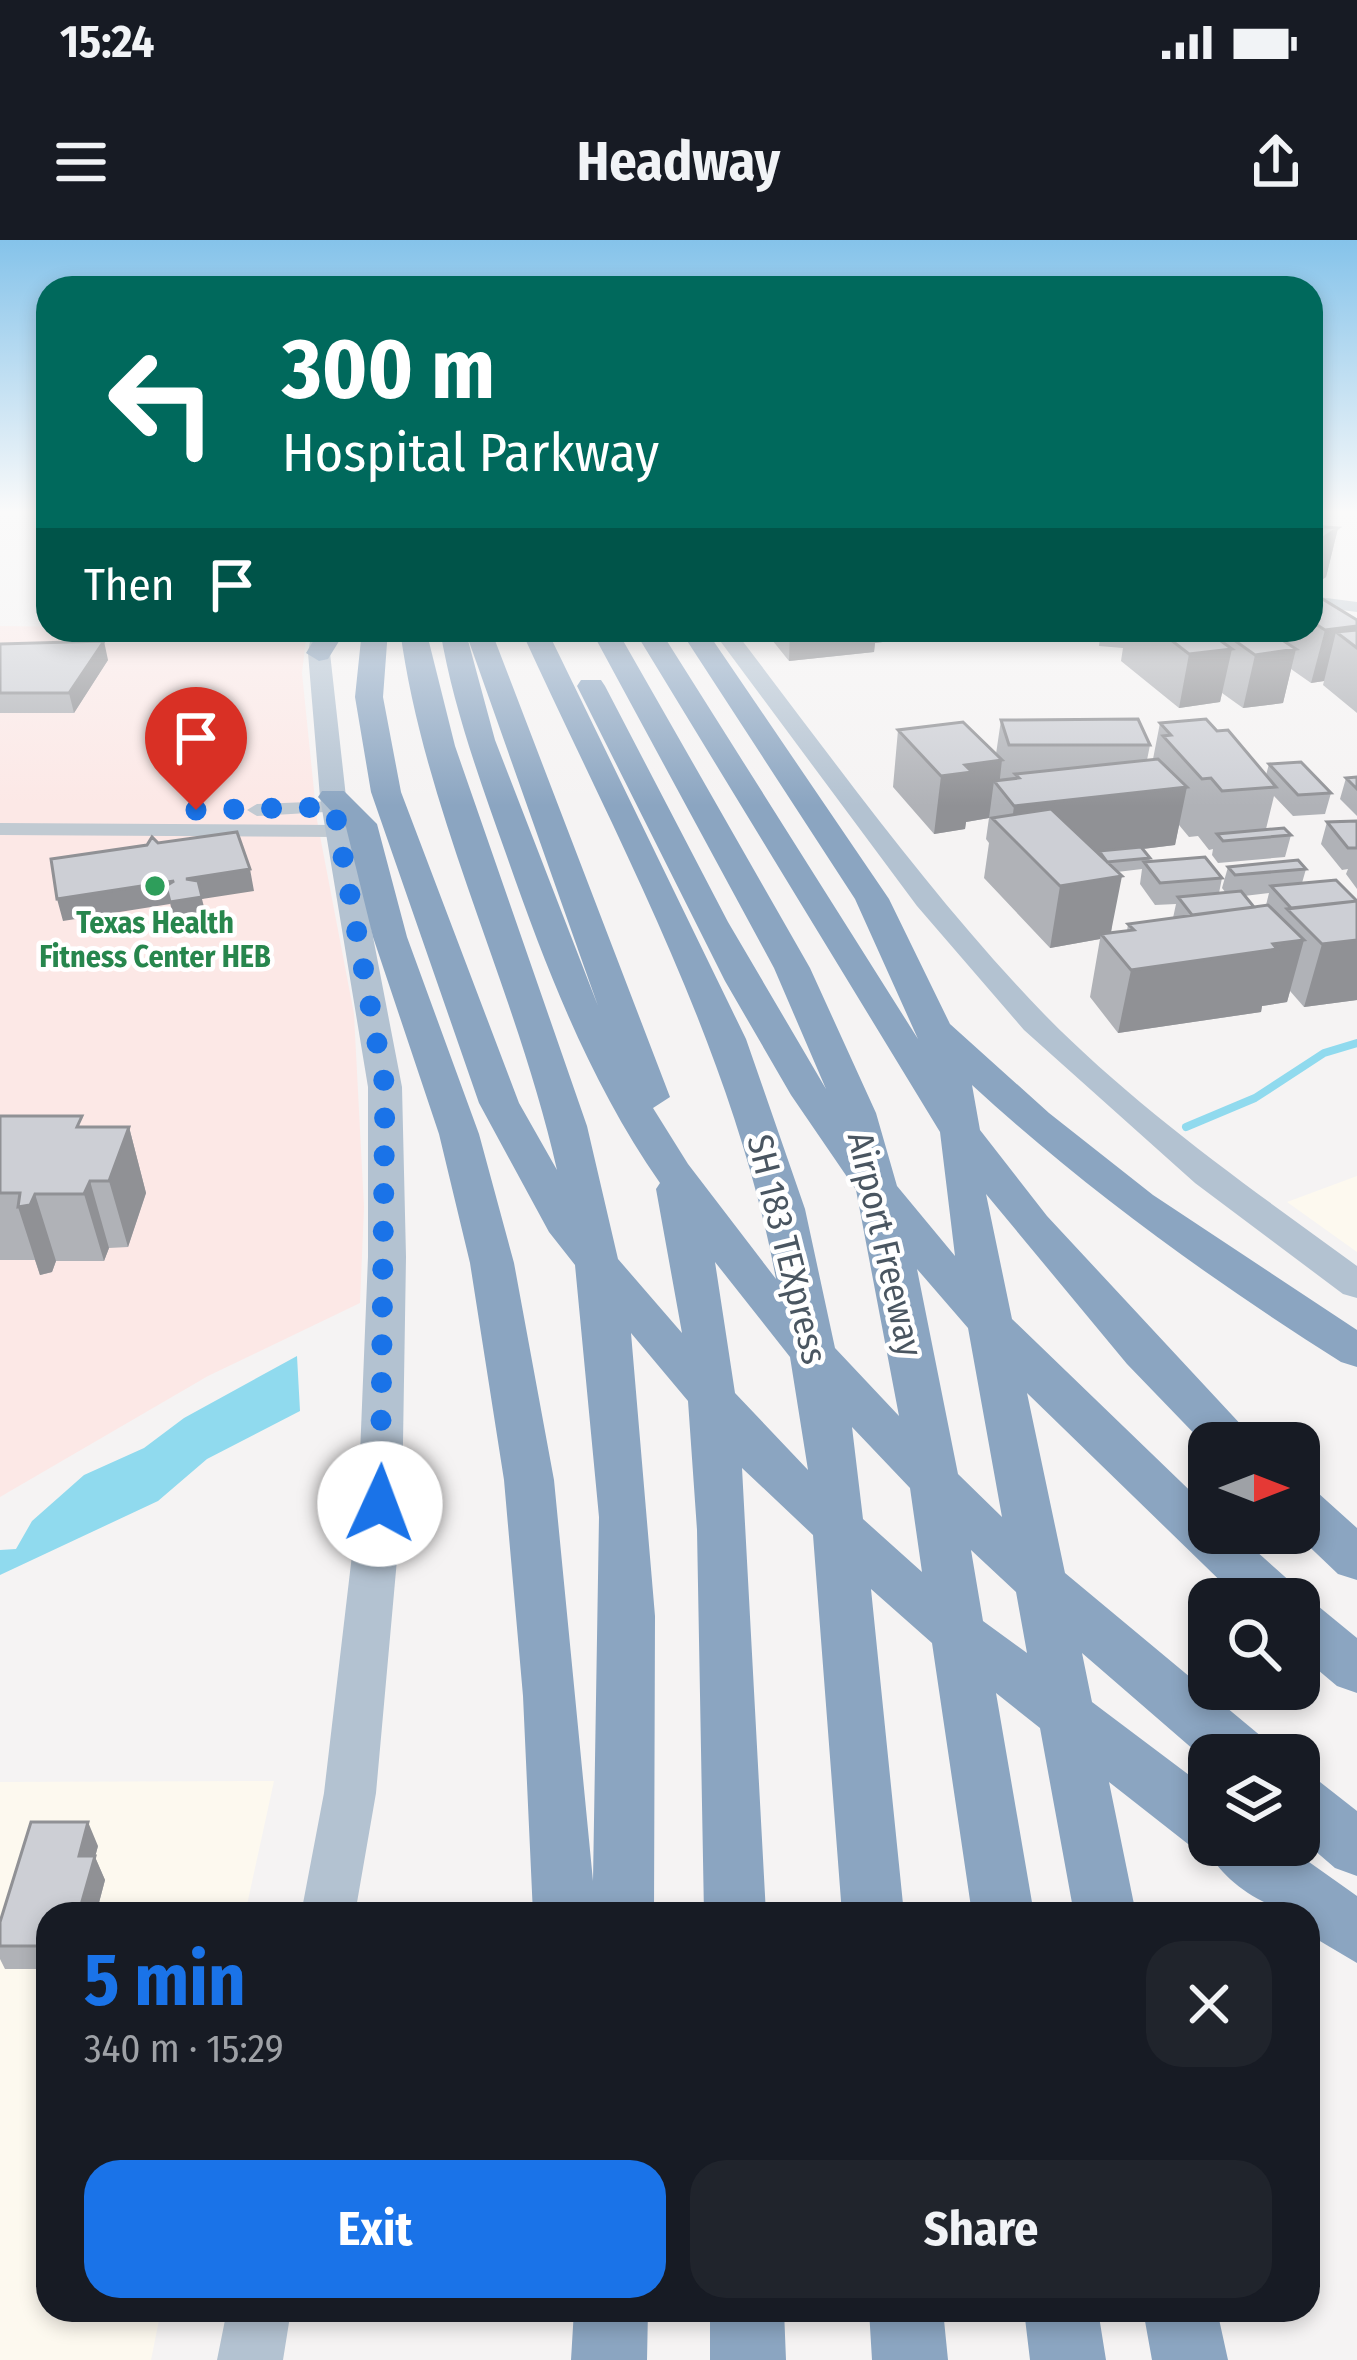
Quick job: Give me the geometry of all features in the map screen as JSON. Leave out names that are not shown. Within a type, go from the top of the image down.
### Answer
[{"type":"highway","points":[[375,642],[369,698],[373,740],[499,1103],[571,1232],[761,1456],[925,1606],[1188,1810]]},
{"type":"highway","points":[[415,642],[427,707],[567,1126],[602,1291],[625,1508],[629,1697],[622,1902]]},
{"type":"highway","points":[[455,642],[466,700],[583,1014],[646,1131],[772,1301],[952,1498],[1216,1734]]},
{"type":"highway","points":[[483,642],[602,954],[685,1214],[703,1305],[723,1530],[735,1902]]},
{"type":"highway","name":"SH 183 TEXpress","points":[[539,642],[727,1039],[784,1209],[831,1444],[872,1902]]},
{"type":"highway","points":[[568,642],[789,1061],[888,1204],[1058,1395],[1252,1578]]},
{"type":"highway","name":"Airport Freeway","points":[[611,642],[771,928],[856,1113],[886,1223],[918,1382],[1001,1902]]},
{"type":"highway","points":[[654,642],[944,1111],[1032,1226],[1143,1354],[1212,1422]]},
{"type":"highway","points":[[701,642],[865,878],[951,1079],[965,1196],[1103,1902]]},
{"type":"highway","points":[[728,761],[754,780],[884,973],[982,1075],[1138,1205],[1357,1351]]},
{"type":"highway","points":[[335,812],[361,824],[390,937],[459,1133],[492,1263],[531,1502],[551,1696],[563,1902]]},
{"type":"highway","points":[[1320,1525],[1357,1558]]},
{"type":"highway","points":[[1320,1639],[1357,1670]]},
{"type":"highway","points":[[1320,1819],[1357,1848]]},
{"type":"highway","points":[[1265,1866],[1313,1902]]},
{"type":"highway","points":[[1320,1907],[1357,1934]]},
{"type":"highway","points":[[609,2360],[610,2322]]},
{"type":"highway","points":[[747,2322],[748,2360]]},
{"type":"highway","points":[[907,2322],[910,2360]]},
{"type":"highway","points":[[1063,2322],[1068,2360]]},
{"type":"highway","points":[[1182,2322],[1190,2360]]},
{"type":"main road","points":[[325,642],[335,812],[370,984],[385,1087],[380,1504],[350,1793],[330,1902]]},
{"type":"main road","points":[[732,642],[927,900],[1035,1023],[1208,1175],[1357,1286]]},
{"type":"main road","points":[[250,2360],[257,2322]]},
{"type":"street","points":[[0,812],[335,812]]},
{"type":"street","points":[[0,830],[335,812]]},
{"type":"shaded area","points":[[0,626],[36,626],[36,642],[306,642],[302,673],[317,820],[354,1014],[364,1207],[360,1303],[208,1376],[0,1497]]},
{"type":"shaded area","points":[[1357,1176],[1357,1252],[1287,1202]]},
{"type":"shaded area","points":[[274,1781],[248,1902],[36,1902],[36,2322],[159,2322],[151,2360],[0,2360],[0,1782]]},
{"type":"water","points":[[297,1356],[300,1411],[207,1459],[158,1501],[0,1575],[0,1550],[16,1549],[32,1521],[84,1475],[144,1448],[184,1418]]},
{"type":"building","points":[[1323,608],[1337,608],[1357,620],[1357,626],[1325,630]]},
{"type":"building","points":[[1357,630],[1357,648],[1336,632]]},
{"type":"building","points":[[103,642],[69,693],[0,693],[0,644]]},
{"type":"building","points":[[1174,642],[1222,642],[1232,649],[1189,654]]},
{"type":"building","points":[[1237,642],[1285,642],[1296,649],[1255,655]]},
{"type":"building","points":[[1138,719],[1150,745],[1009,745],[1001,720]]},
{"type":"building","points":[[1206,719],[1217,731],[1228,730],[1276,787],[1222,791],[1211,778],[1202,779],[1163,736],[1171,735],[1160,723]]},
{"type":"building","points":[[963,722],[1002,760],[965,765],[972,772],[941,776],[898,730]]},
{"type":"building","points":[[1158,759],[1187,787],[1014,806],[994,781],[1019,778],[1015,774]]},
{"type":"building","points":[[1301,762],[1331,793],[1298,795],[1269,764]]},
{"type":"building","points":[[1051,809],[1122,876],[1060,886],[992,818]]},
{"type":"building","points":[[1357,821],[1357,848],[1348,848],[1327,822]]},
{"type":"building","points":[[1284,828],[1291,835],[1223,841],[1217,834]]},
{"type":"building","points":[[237,832],[250,869],[186,879],[198,881],[202,897],[170,902],[166,886],[174,881],[57,899],[51,859],[147,845],[152,837],[158,843]]},
{"type":"building","points":[[1141,847],[1150,858],[1107,862],[1099,851]]},
{"type":"building","points":[[1205,857],[1222,878],[1160,883],[1144,862]]},
{"type":"building","points":[[1298,860],[1306,869],[1235,875],[1228,867]]},
{"type":"building","points":[[1336,880],[1357,901],[1291,908],[1271,886]]},
{"type":"building","points":[[1241,891],[1254,907],[1192,915],[1178,897]]},
{"type":"building","points":[[1357,901],[1357,940],[1322,944],[1287,909]]},
{"type":"building","points":[[1268,905],[1304,940],[1273,944],[1277,949],[1131,970],[1101,934],[1134,930],[1128,924]]},
{"type":"building","points":[[0,1116],[82,1116],[77,1127],[129,1127],[109,1181],[90,1181],[84,1194],[35,1194],[30,1205],[18,1207],[20,1193],[0,1193]]},
{"type":"building","points":[[31,1822],[88,1822],[79,1856],[95,1856],[82,1902],[36,1902],[36,1946],[0,1946],[0,1922]]},
{"type":"waterway","points":[[1186,1127],[1255,1098],[1324,1053],[1357,1043]]},
{"type":"place","name":"Texas Health Fitness Center HEB","points":[[155,886]]},
{"type":"route","points":[[196,810],[334,807],[370,984],[385,1087],[387,1257],[380,1504]]}]
